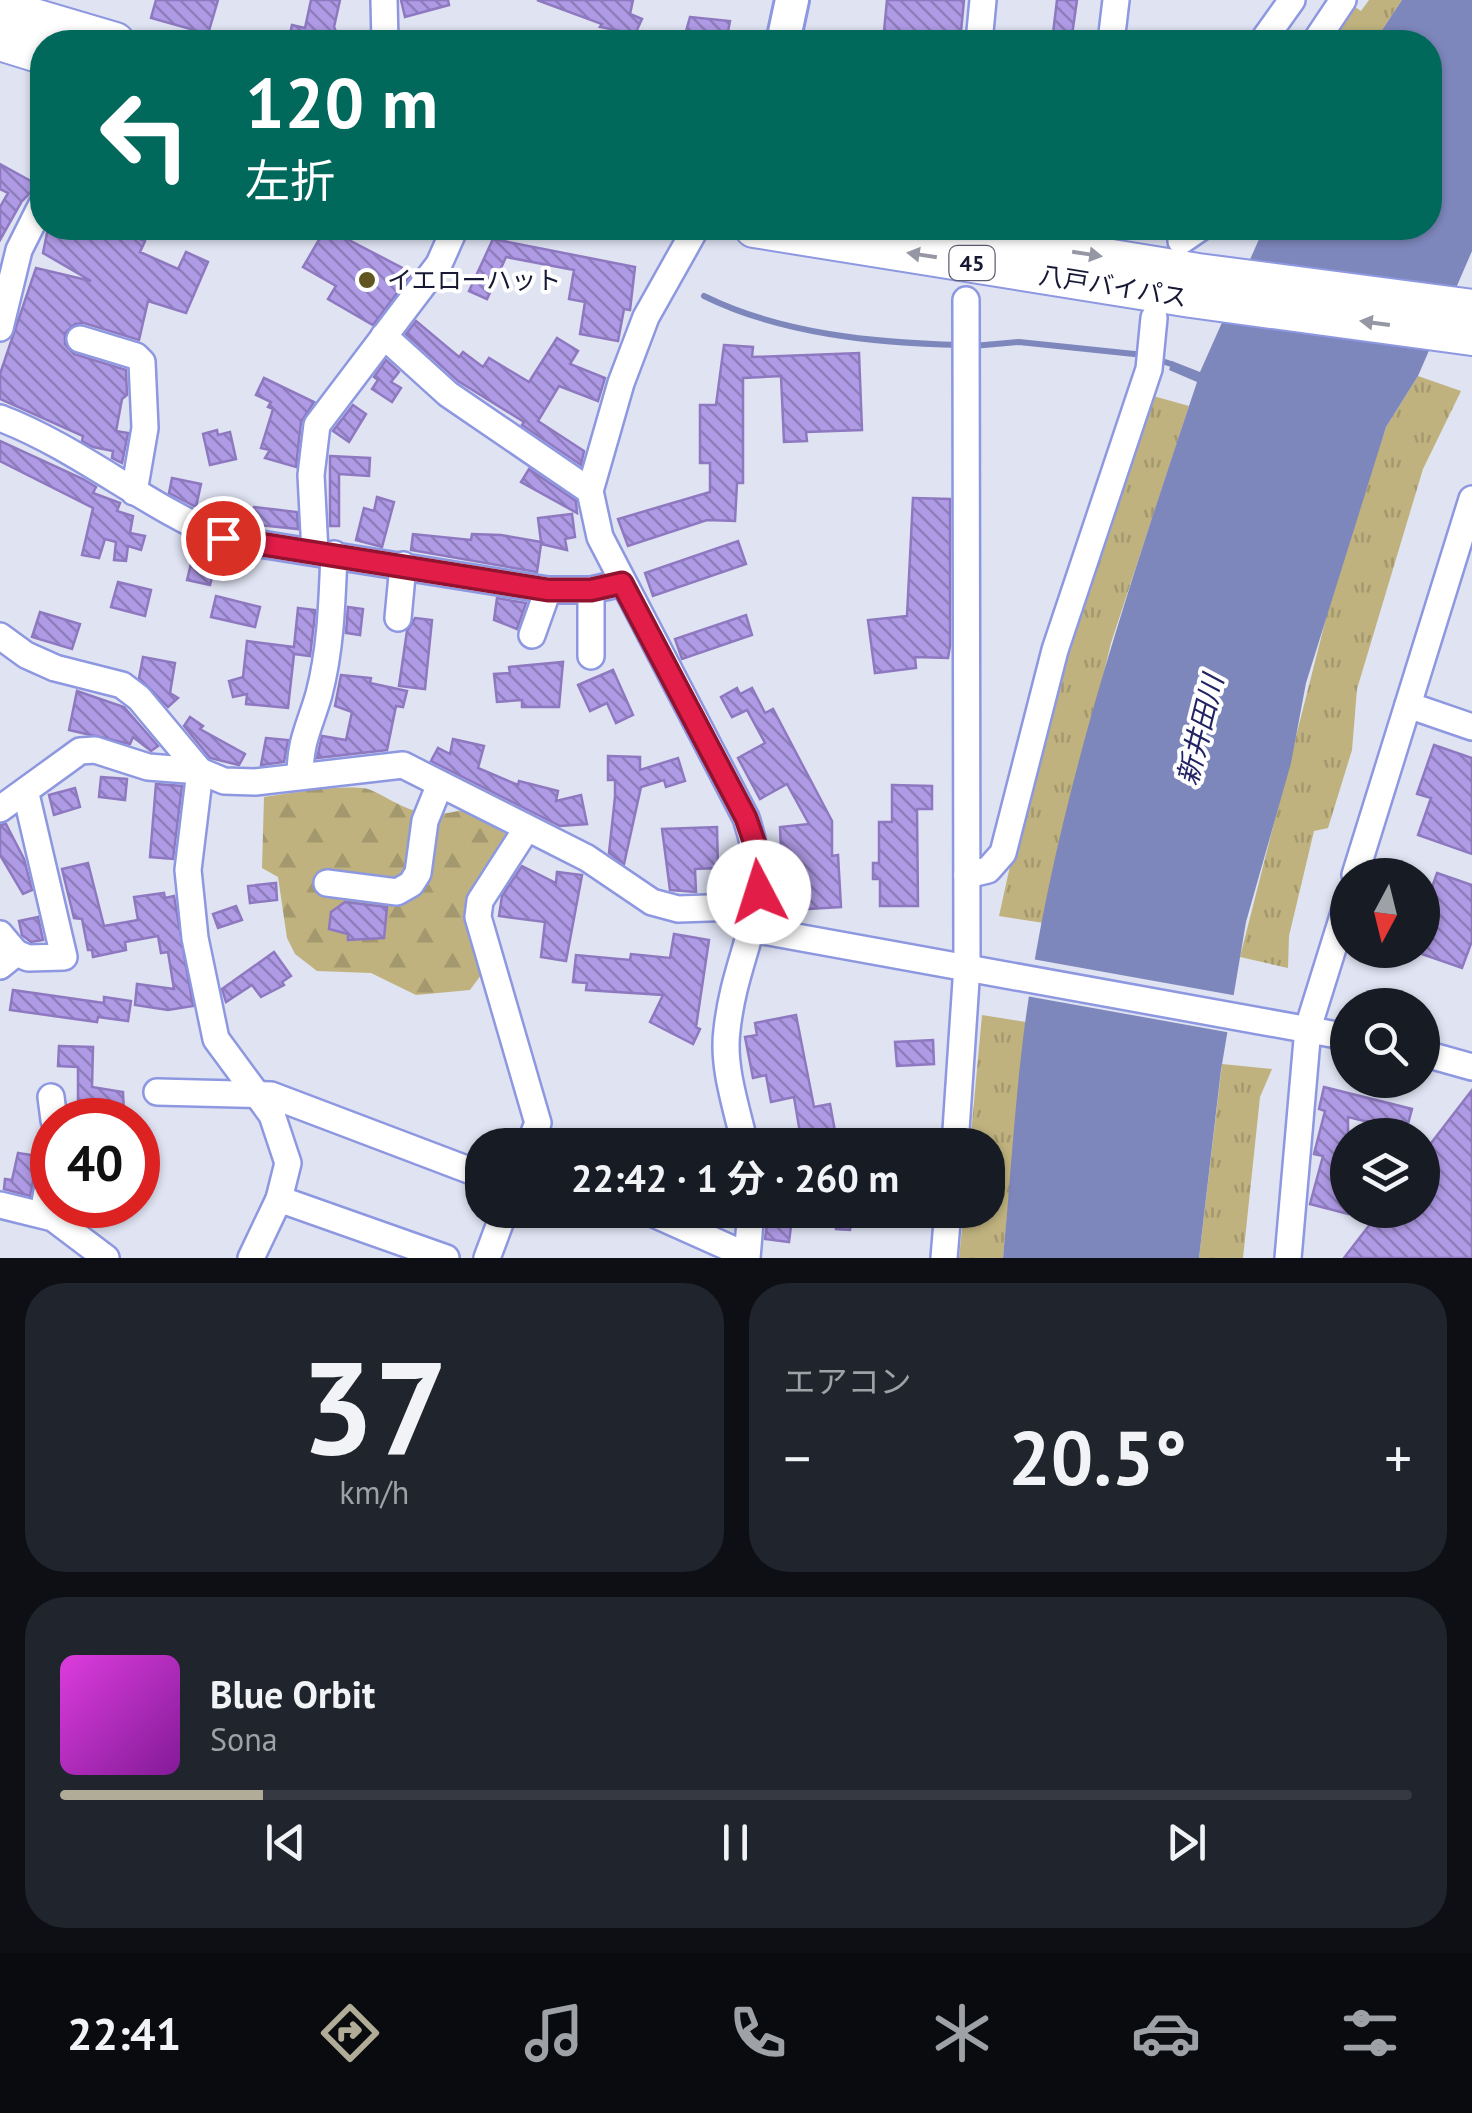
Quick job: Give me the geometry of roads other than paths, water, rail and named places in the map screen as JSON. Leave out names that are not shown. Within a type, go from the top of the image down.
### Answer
[{"type":"highway","points":[[0,8],[74,30]]},
{"type":"highway","points":[[0,41],[30,50]]},
{"type":"highway","name":"八戸バイパス","points":[[963,240],[1190,253],[1472,336]]},
{"type":"highway","name":"八戸バイパス","points":[[1050,240],[1190,253],[1472,309]]},
{"type":"main road","points":[[785,30],[792,0]]},
{"type":"street","points":[[384,0],[384,30]]},
{"type":"street","points":[[979,30],[982,0]]},
{"type":"street","points":[[1113,30],[1116,0]]},
{"type":"street","points":[[1271,30],[1292,0]]},
{"type":"street","points":[[1322,30],[1343,0]]},
{"type":"street","points":[[0,328],[10,245],[30,219]]},
{"type":"street","points":[[300,776],[300,742],[318,696],[330,643],[325,553],[311,476],[317,426],[440,264],[450,240]]},
{"type":"street","points":[[689,240],[646,318],[621,383],[590,492],[600,538],[746,818],[759,856],[752,929],[726,1030],[728,1062],[742,1128]]},
{"type":"street","points":[[956,1128],[979,968],[967,874],[966,300]]},
{"type":"street","points":[[967,874],[988,870],[1003,853],[1055,650],[1150,368],[1154,318]]},
{"type":"street","points":[[384,336],[448,394],[590,492]]},
{"type":"street","points":[[80,339],[136,356],[142,362],[145,428],[134,492]]},
{"type":"street","points":[[0,418],[63,448],[183,522],[223,538],[548,590],[591,590],[622,583]]},
{"type":"street","points":[[1360,858],[1470,511]]},
{"type":"street","points":[[398,618],[404,565]]},
{"type":"street","points":[[532,635],[548,590]]},
{"type":"street","points":[[591,590],[591,656]]},
{"type":"street","points":[[0,636],[26,655],[55,668],[122,685],[140,698],[200,771],[188,870],[195,938],[216,1038],[272,1115],[288,1163],[279,1199],[250,1258]]},
{"type":"street","points":[[1408,705],[1472,727]]},
{"type":"street","points":[[0,809],[80,752],[95,750],[148,767],[200,771],[224,780],[403,765],[586,858],[652,902],[678,909],[739,907],[752,929],[1330,1033]]},
{"type":"street","points":[[327,883],[397,892],[411,884],[418,873],[425,821],[440,784]]},
{"type":"street","points":[[5,951],[28,958],[64,958],[26,794]]},
{"type":"street","points":[[527,828],[480,901],[478,918],[538,1123],[536,1128]]},
{"type":"street","points":[[1288,1258],[1308,1028],[1330,958]]},
{"type":"street","points":[[1440,1056],[1470,1062]]},
{"type":"street","points":[[158,1092],[271,1095],[465,1168]]},
{"type":"street","points":[[279,1199],[446,1258]]},
{"type":"street","points":[[0,1205],[30,1211]]},
{"type":"street","points":[[71,1228],[106,1258]]},
{"type":"street","points":[[487,1258],[498,1228]]},
{"type":"street","points":[[699,1228],[741,1242]]},
{"type":"street","points":[[944,1258],[946,1228]]},
{"type":"water","name":"新井田川","points":[[1402,0],[1472,0],[1472,251],[1418,376],[1386,427],[1306,683],[1291,763],[1246,922],[1221,1070],[1199,1258],[1003,1258],[1023,1039],[1052,872],[1094,706],[1197,382],[1169,370],[1172,361],[1200,372],[1259,240],[1442,240],[1442,30],[1382,30]]},
{"type":"waterway","points":[[704,296],[796,328],[895,342],[961,345]]},
{"type":"waterway","points":[[973,346],[1019,342],[1144,355]]},
{"type":"waterway","points":[[1156,359],[1171,364]]},
{"type":"place","name":"イエローハット","points":[[367,280]]}]
